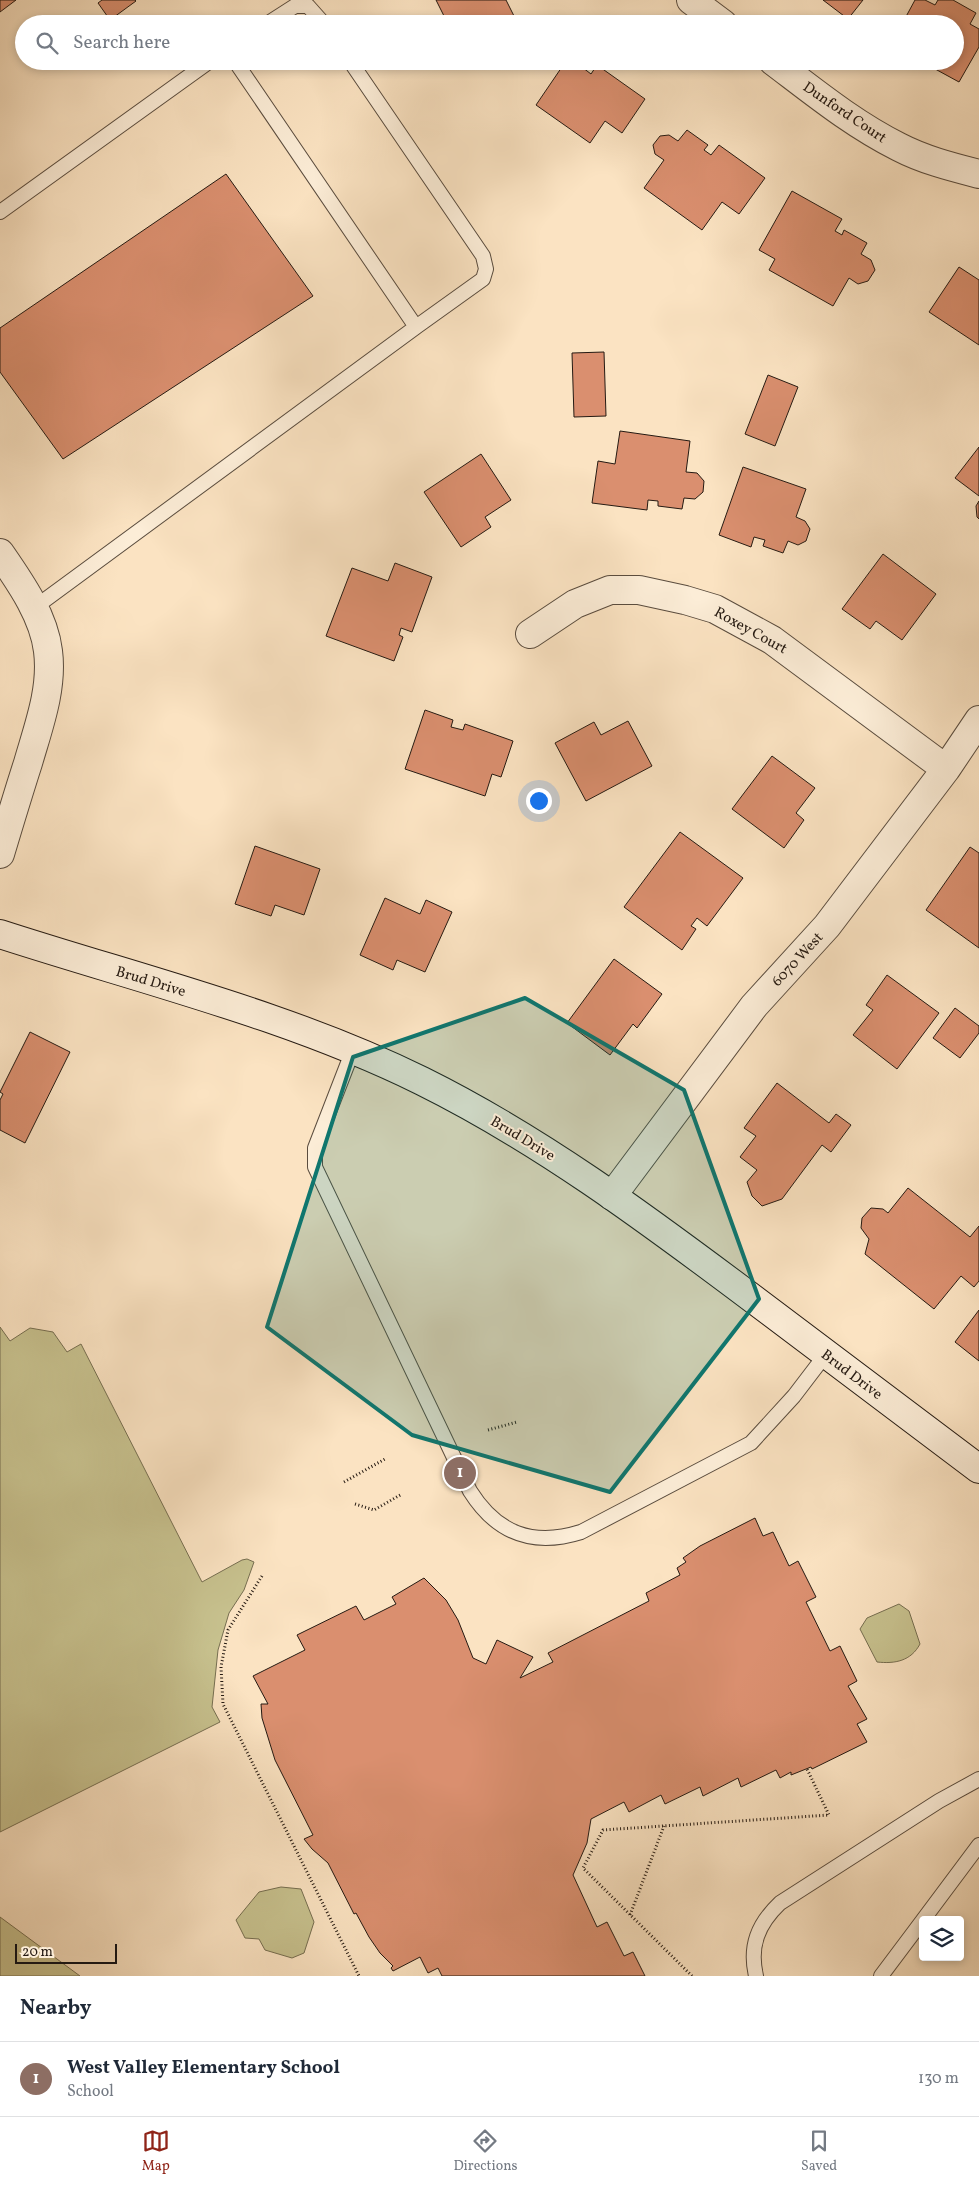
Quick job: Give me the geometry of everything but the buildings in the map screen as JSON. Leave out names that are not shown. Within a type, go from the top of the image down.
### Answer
[{"type":"street","points":[[691,0],[711,15]]},
{"type":"street","name":"Dunford Court","points":[[785,70],[847,117],[874,134],[924,158],[979,174]]},
{"type":"street","points":[[0,553],[18,578],[34,608],[48,651],[46,695],[42,716],[0,854]]},
{"type":"street","name":"Roxey Court","points":[[530,634],[575,604],[610,590],[639,590],[715,609],[772,640],[946,769]]},
{"type":"street","name":"6070 West","points":[[612,1196],[754,1006],[828,926],[946,769],[979,720]]},
{"type":"street","name":"Brud Drive","points":[[0,934],[215,1000],[284,1024],[353,1050],[421,1081],[487,1116],[551,1154],[612,1196],[979,1469]]},
{"type":"lane","points":[[282,15],[296,6],[308,6],[316,15]]},
{"type":"lane","points":[[0,212],[197,70]]},
{"type":"lane","points":[[241,70],[416,327]]},
{"type":"lane","points":[[34,608],[483,279],[486,269],[484,256],[356,70]]},
{"type":"lane","points":[[353,1050],[315,1148],[316,1167],[470,1492],[480,1508],[494,1521],[510,1531],[546,1539],[564,1538],[580,1532],[751,1443],[794,1396],[826,1354]]},
{"type":"lane","points":[[756,1976],[753,1963],[753,1946],[758,1930],[768,1915],[780,1903],[939,1801],[979,1779]]},
{"type":"lane","points":[[926,1916],[979,1845]]},
{"type":"lane","points":[[881,1976],[919,1925]]},
{"type":"path","points":[[488,1430],[517,1422]]},
{"type":"path","points":[[344,1482],[385,1459]]},
{"type":"path","points":[[355,1504],[374,1510],[402,1494]]},
{"type":"path","points":[[262,1576],[228,1630],[221,1667],[223,1704],[359,1976]]},
{"type":"path","points":[[692,1976],[583,1868],[603,1830],[829,1815],[807,1770]]},
{"type":"path","points":[[630,1916],[664,1826]]},
{"type":"highlighted area","points":[[525,998],[684,1090],[759,1299],[610,1492],[412,1435],[267,1327],[353,1057]]},
{"type":"shaded area","points":[[0,1327],[10,1341],[30,1328],[53,1332],[67,1352],[81,1344],[202,1582],[242,1560],[247,1559],[254,1562],[244,1590],[229,1613],[218,1650],[212,1707],[220,1722],[0,1832]]},
{"type":"shaded area","points":[[899,1604],[909,1611],[920,1644],[907,1658],[896,1662],[877,1662],[860,1629],[867,1618]]},
{"type":"shaded area","points":[[281,1887],[301,1889],[314,1922],[304,1953],[292,1958],[265,1950],[259,1939],[245,1938],[236,1920],[259,1892]]},
{"type":"shaded area","points":[[0,1917],[80,1976],[0,1976]]},
{"type":"place","name":"West Valley Elementary School","points":[[460,1473]]}]
